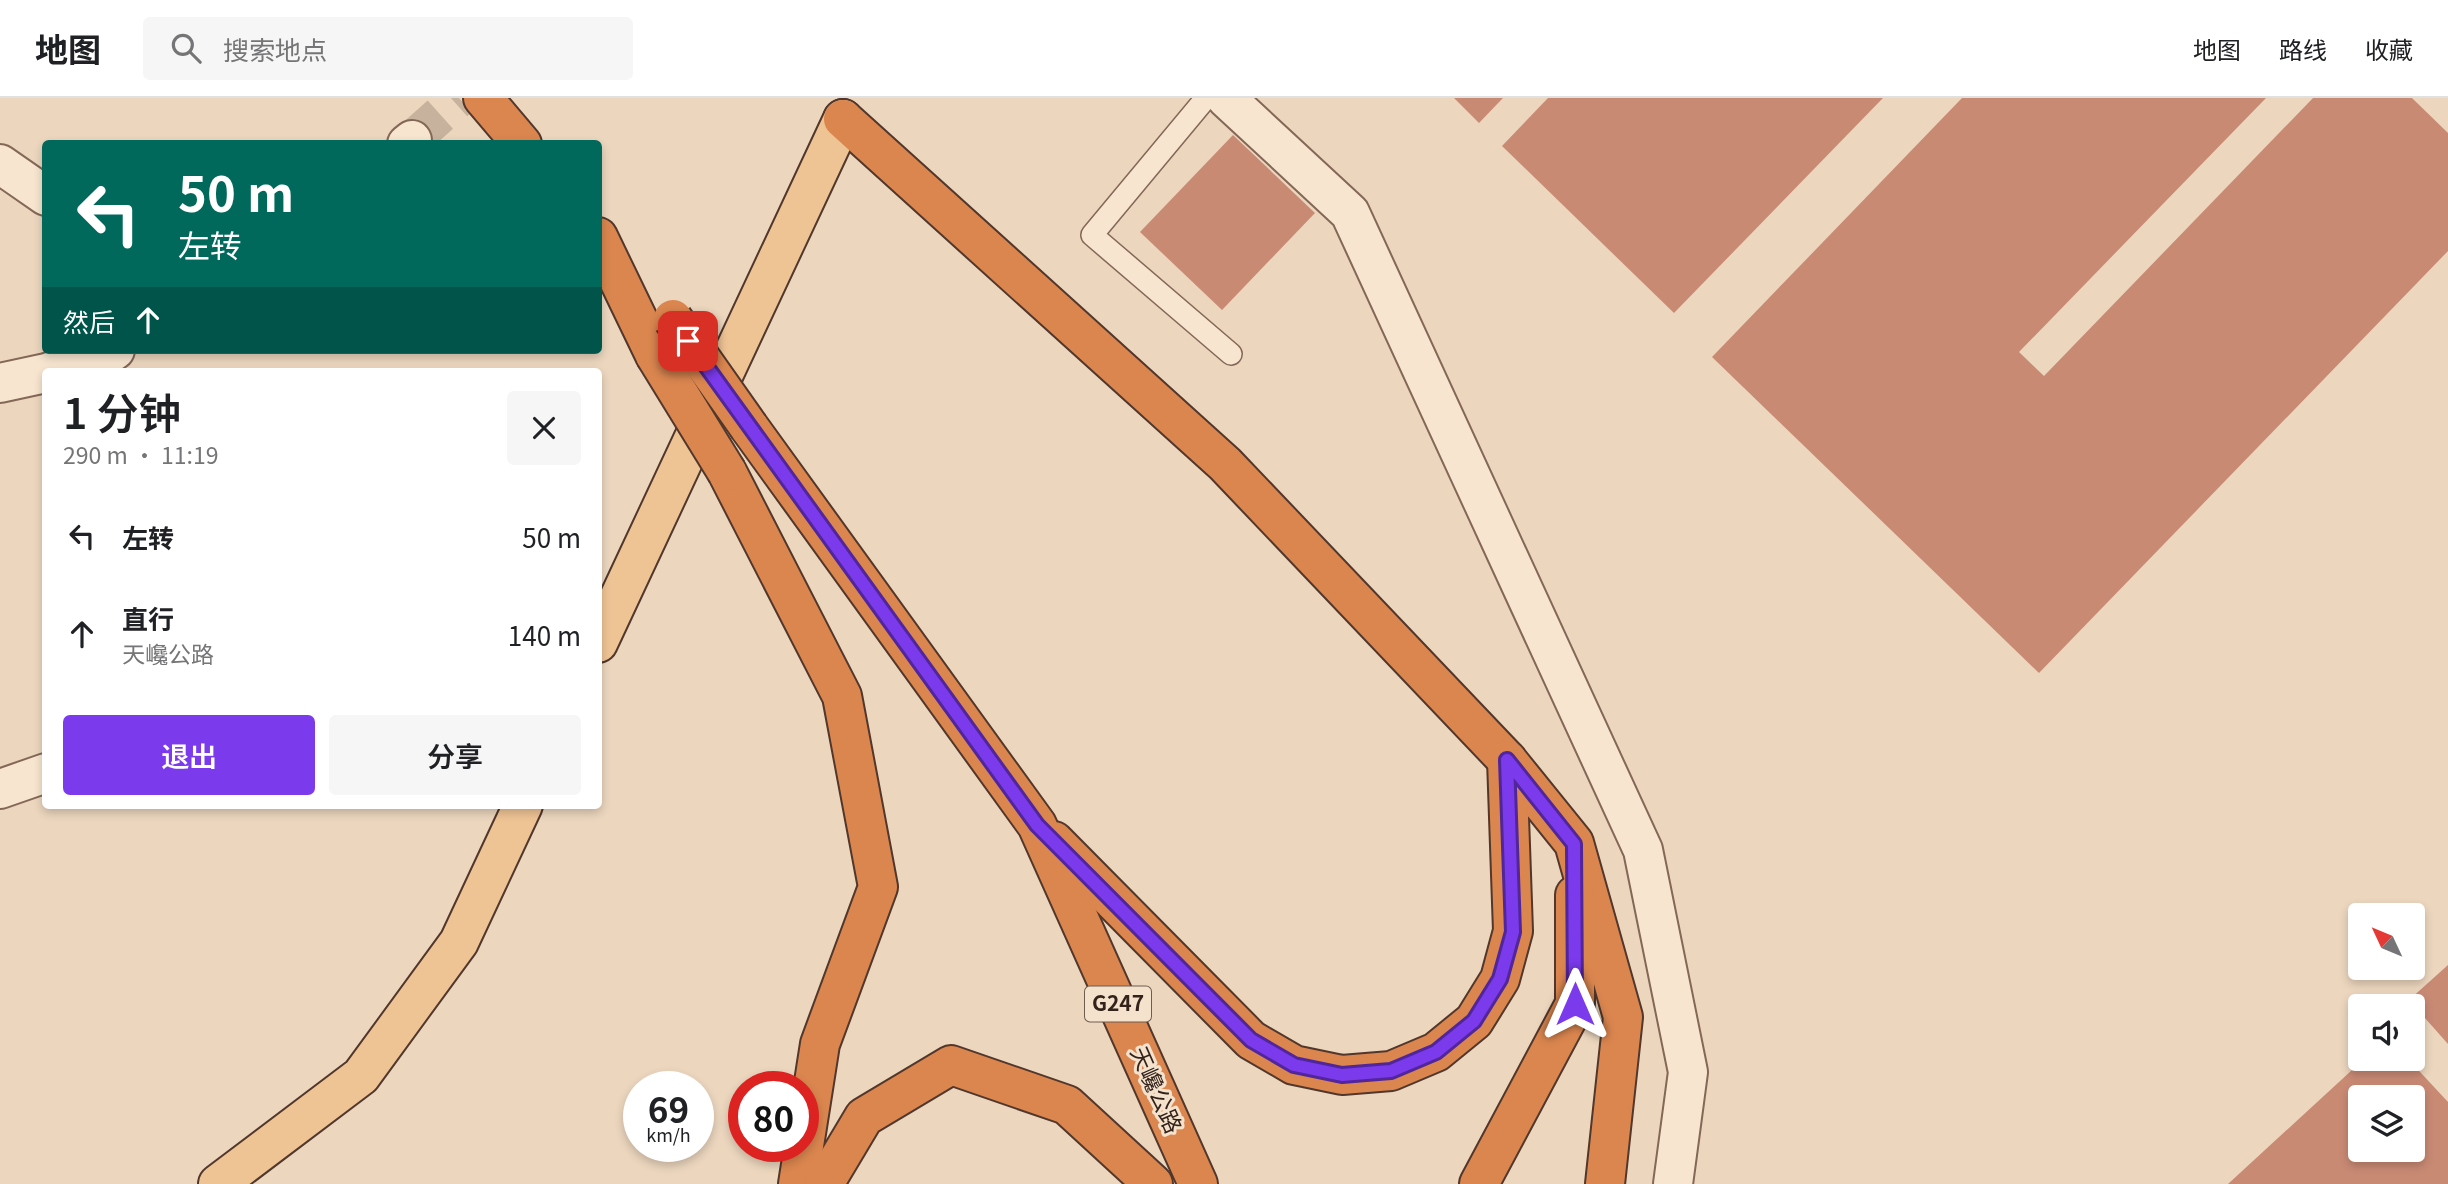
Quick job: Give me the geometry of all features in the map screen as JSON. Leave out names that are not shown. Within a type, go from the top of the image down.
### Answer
[{"type":"highway","points":[[483,98],[519,140]]},
{"type":"highway","points":[[843,119],[1225,464],[1507,760],[1574,844],[1623,1017],[1605,1184]]},
{"type":"highway","name":"天巉公路","points":[[602,239],[673,319],[1037,825],[1198,1184]]},
{"type":"highway","points":[[602,243],[655,355],[727,472],[842,696],[878,887],[820,1044],[798,1184]]},
{"type":"highway","points":[[1037,825],[1251,1040],[1294,1065],[1342,1075],[1391,1071],[1446,1045],[1474,1021],[1500,979],[1513,932],[1507,760]]},
{"type":"highway","points":[[1479,1184],[1575,1004],[1574,844]]},
{"type":"highway","points":[[824,1184],[864,1117],[951,1065],[1067,1105],[1153,1184]]},
{"type":"main road","points":[[602,634],[843,119]]},
{"type":"main road","points":[[218,1184],[361,1076],[459,942],[521,809]]},
{"type":"street","points":[[1226,98],[1350,213],[1643,850],[1688,1072],[1673,1184]]},
{"type":"street","points":[[0,164],[42,193]]},
{"type":"street","points":[[64,368],[102,359],[109,354]]},
{"type":"street","points":[[0,383],[42,374]]},
{"type":"street","points":[[0,789],[42,775]]},
{"type":"lane","points":[[1206,98],[1092,235],[1231,354]]},
{"type":"building","points":[[1454,98],[1503,98],[1479,123]]},
{"type":"building","points":[[1548,98],[1883,98],[1674,313],[1502,146]]},
{"type":"building","points":[[1962,98],[2266,98],[2019,352],[2044,376],[2313,98],[2412,98],[2448,133],[2448,251],[2039,673],[1712,357]]},
{"type":"building","points":[[1233,135],[1315,213],[1222,310],[1140,232]]},
{"type":"building","points":[[2448,965],[2448,1044],[2425,1018],[2425,994],[2416,994]]},
{"type":"building","points":[[2351,1071],[2419,1071],[2448,1102],[2448,1184],[2228,1184]]},
{"type":"tunnel","points":[[412,140],[459,98]]},
{"type":"route","points":[[688,341],[1037,825],[1251,1040],[1294,1065],[1342,1075],[1391,1071],[1436,1052],[1474,1021],[1500,979],[1513,932],[1507,760],[1574,844],[1575,1004]]}]
